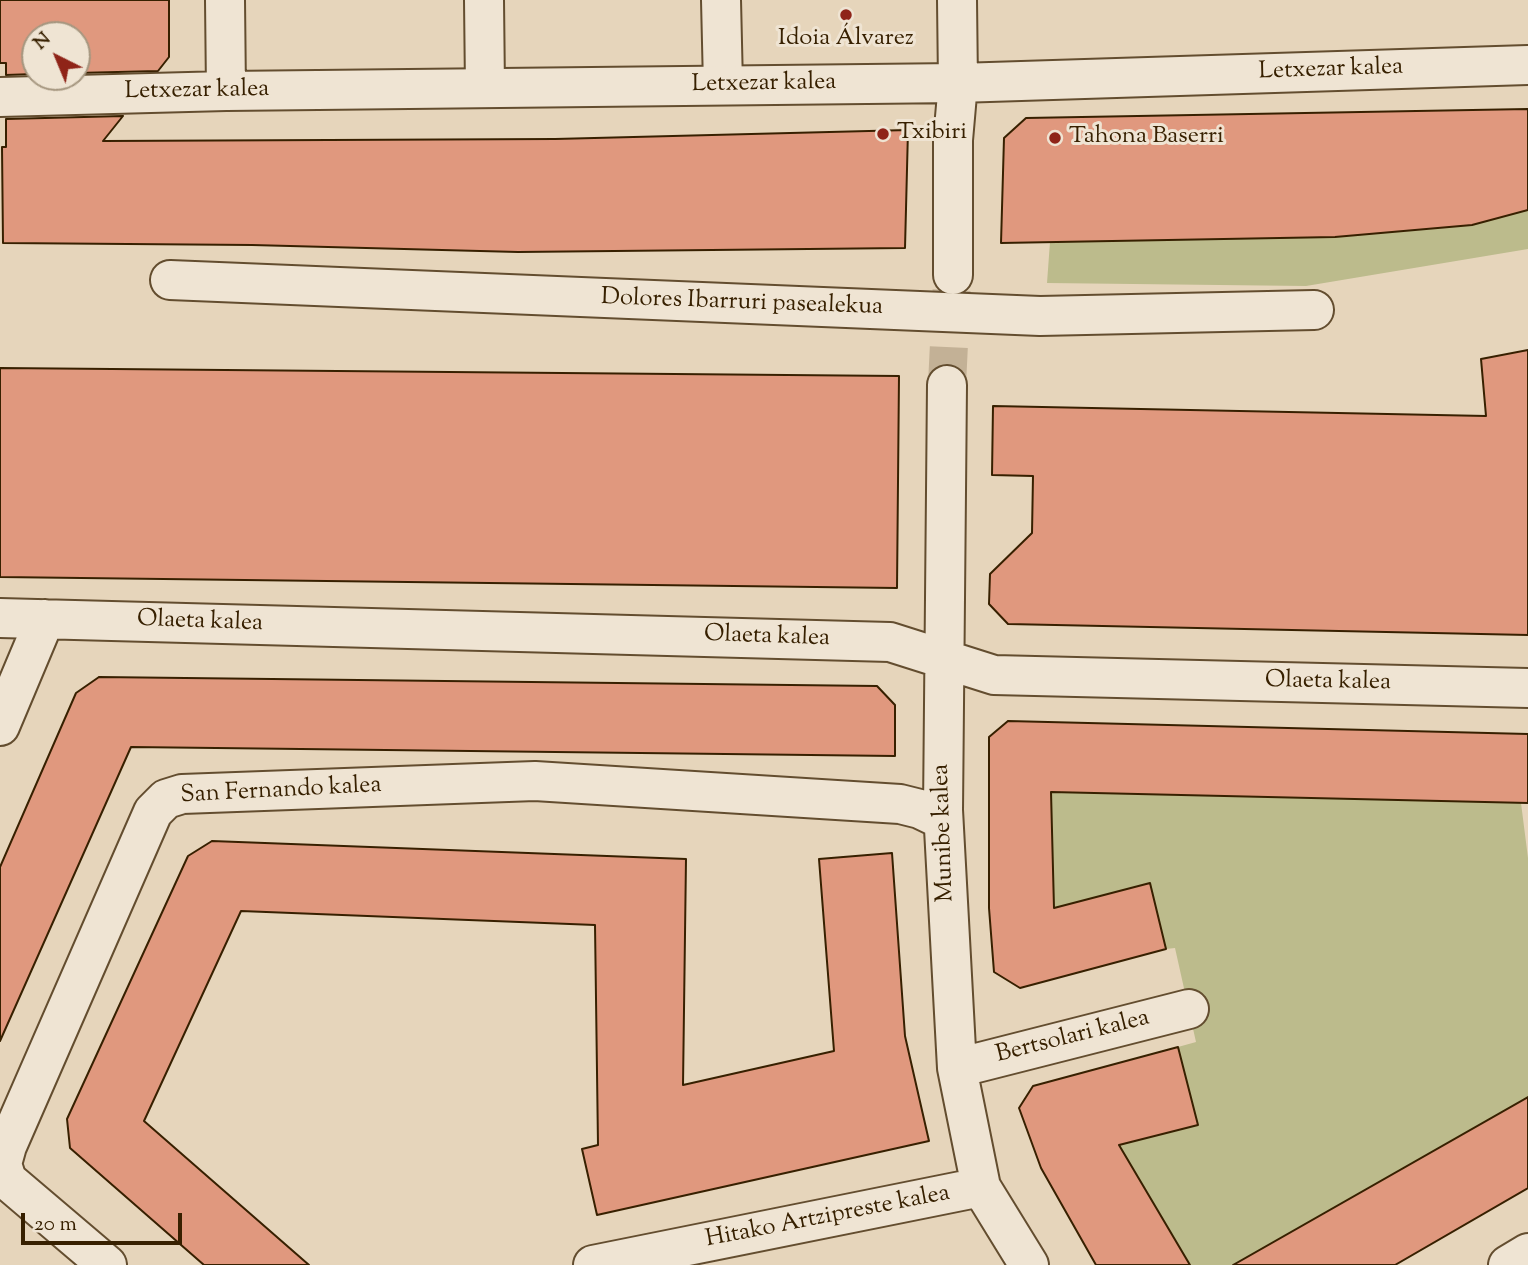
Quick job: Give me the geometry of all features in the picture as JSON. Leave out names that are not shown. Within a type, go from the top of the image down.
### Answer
[{"type":"street","points":[[225,0],[226,91]]},
{"type":"street","points":[[484,0],[485,88]]},
{"type":"street","points":[[721,0],[723,85]]},
{"type":"street","points":[[953,275],[953,140],[958,83],[957,0]]},
{"type":"street","name":"Letxezar kalea","points":[[0,97],[226,91],[958,83],[1528,65]]},
{"type":"street","name":"Dolores Ibarruri pasealekua","points":[[170,280],[1040,316],[1314,310]]},
{"type":"street","name":"Munibe kalea","points":[[947,385],[943,820],[957,1068],[981,1187],[1029,1265]]},
{"type":"street","name":"Olaeta kalea","points":[[0,618],[890,642],[994,675],[1528,688]]},
{"type":"street","points":[[0,726],[45,619]]},
{"type":"street","name":"San Fernando kalea","points":[[107,1265],[7,1180],[2,1164],[6,1146],[153,811],[166,799],[182,794],[535,781],[900,804],[920,809],[943,820]]},
{"type":"street","name":"Bertsolari kalea","points":[[957,1068],[1189,1009]]},
{"type":"street","name":"Hitako Artzipreste kalea","points":[[593,1265],[981,1187]]},
{"type":"street","points":[[1508,1265],[1528,1253]]},
{"type":"shaded area","points":[[1509,191],[1514,214],[1528,210],[1528,249],[1306,286],[1047,283],[1050,242],[1336,237],[1443,228]]},
{"type":"shaded area","points":[[1040,792],[1521,803],[1528,858],[1528,1097],[1233,1265],[1190,1265],[1104,1149],[1198,1125],[1178,1047],[1196,1042],[1175,948],[1166,949],[1149,883],[1088,899],[1054,913],[1052,816],[1039,816]]},
{"type":"building","points":[[0,0],[169,0],[169,57],[158,71],[91,73],[91,21],[21,21],[21,74],[6,75],[6,63],[0,63]]},
{"type":"building","points":[[1528,109],[1528,210],[1472,225],[1335,237],[1001,243],[1004,138],[1026,118]]},
{"type":"building","points":[[123,116],[103,141],[555,139],[908,130],[905,248],[518,252],[252,245],[3,243],[2,147],[6,147],[6,119]]},
{"type":"building","points":[[1528,350],[1528,635],[1008,624],[989,604],[990,574],[1032,533],[1033,476],[992,475],[993,406],[1486,416],[1481,359]]},
{"type":"building","points":[[0,368],[899,376],[897,588],[0,577]]},
{"type":"building","points":[[99,677],[877,686],[895,705],[895,756],[131,747],[0,1041],[0,867],[76,693]]},
{"type":"building","points":[[1008,721],[1528,734],[1528,803],[1051,792],[1054,908],[1150,883],[1166,949],[1020,988],[994,972],[989,908],[989,737]]},
{"type":"building","points":[[212,841],[686,859],[683,1085],[834,1051],[819,859],[892,853],[905,1036],[929,1141],[597,1215],[582,1149],[598,1145],[595,925],[241,911],[144,1121],[309,1265],[204,1265],[70,1148],[67,1119],[188,856]]},
{"type":"building","points":[[1178,1047],[1198,1125],[1119,1145],[1190,1265],[1096,1265],[1041,1168],[1019,1108],[1033,1086]]},
{"type":"building","points":[[1528,1097],[1528,1188],[1395,1265],[1233,1265]]},
{"type":"tunnel","points":[[947,385],[952,281]]},
{"type":"place","name":"Idoia Álvarez","points":[[846,15]]},
{"type":"place","name":"Txibiri","points":[[883,134]]},
{"type":"place","name":"Tahona Baserri","points":[[1055,138]]}]
